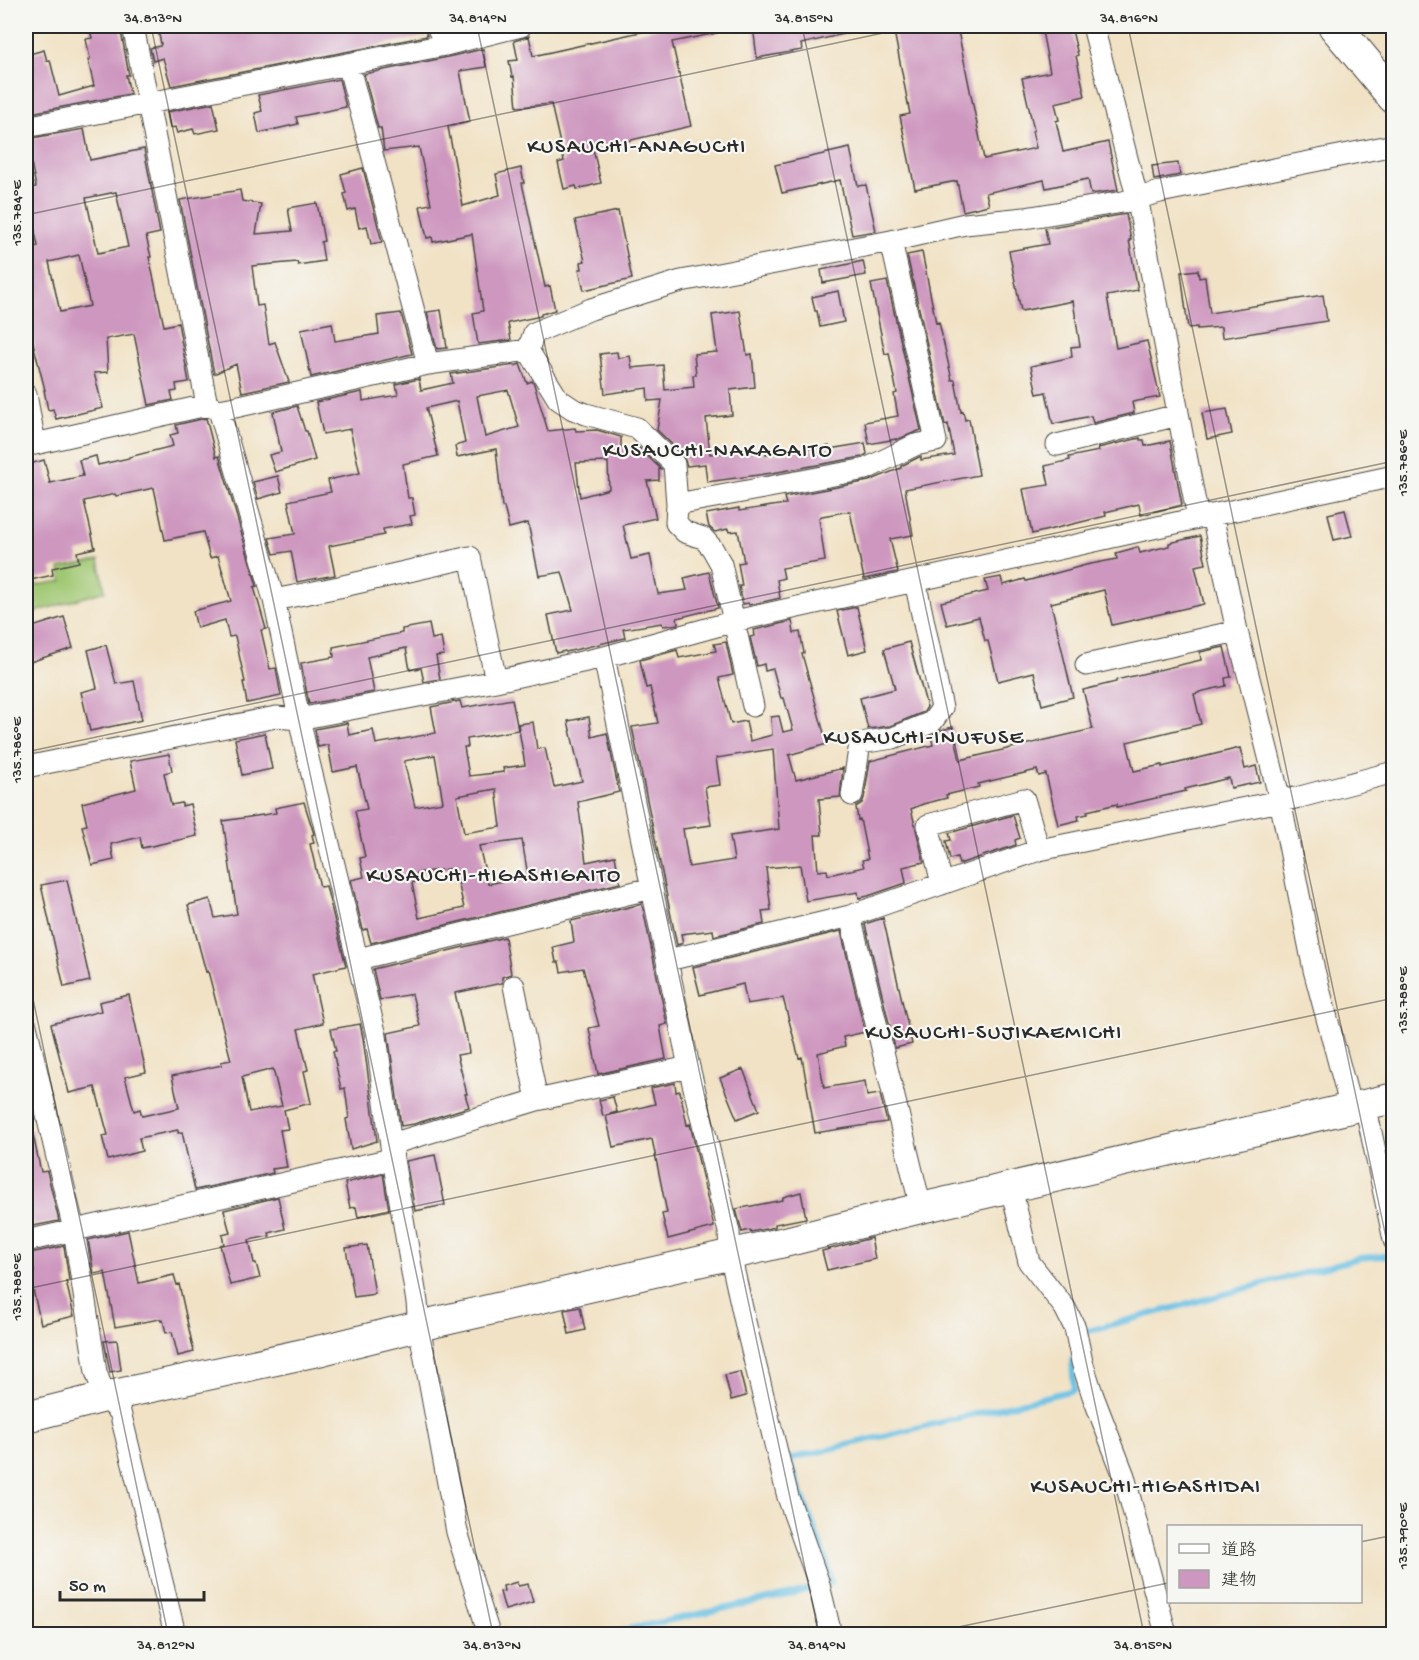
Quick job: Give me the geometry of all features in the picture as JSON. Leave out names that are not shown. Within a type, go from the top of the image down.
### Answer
[{"type":"highway","points":[[1335,26],[1394,97]]},
{"type":"street","points":[[133,26],[213,407],[274,600],[299,719],[376,1036],[419,1326],[458,1532],[489,1635]]},
{"type":"street","points":[[437,26],[445,45]]},
{"type":"street","points":[[26,127],[445,45],[521,26]]},
{"type":"street","points":[[1092,26],[1137,197],[1178,415],[1280,800],[1314,970],[1370,1103],[1394,1240]]},
{"type":"street","points":[[348,64],[428,364]]},
{"type":"street","points":[[528,350],[534,333],[591,309],[681,281],[891,241],[965,224],[1025,218],[1123,202],[1137,197],[1394,145]]},
{"type":"street","points":[[677,504],[866,469],[915,445],[936,441],[891,241]]},
{"type":"street","points":[[26,394],[30,444],[428,364],[528,350]]},
{"type":"street","points":[[528,350],[558,399],[586,414],[637,428],[674,464],[676,523],[685,532],[704,538],[721,564],[753,706]]},
{"type":"street","points":[[1057,445],[1178,415]]},
{"type":"street","points":[[26,767],[276,717],[299,719],[496,681],[604,657],[735,621],[1394,476]]},
{"type":"street","points":[[274,600],[470,557],[496,681]]},
{"type":"street","points":[[852,795],[860,743],[893,738],[932,722],[942,708],[915,581]]},
{"type":"street","points":[[1086,665],[1237,631]]},
{"type":"street","points":[[604,657],[689,1067],[723,1200],[729,1232],[730,1254],[746,1326],[788,1497],[818,1581],[831,1635]]},
{"type":"street","points":[[668,960],[850,916],[1039,850],[1300,797],[1394,772]]},
{"type":"street","points":[[942,884],[928,825],[1024,799],[1039,850]]},
{"type":"street","points":[[357,959],[652,888]]},
{"type":"street","points":[[850,916],[921,1208]]},
{"type":"street","points":[[514,986],[537,1100]]},
{"type":"street","points":[[26,1026],[74,1230],[96,1372],[105,1397],[120,1412],[176,1635]]},
{"type":"street","points":[[26,1241],[387,1160],[398,1142],[537,1100],[689,1067]]},
{"type":"street","points":[[26,1417],[789,1241],[1370,1103]]},
{"type":"street","points":[[1011,1188],[1029,1262],[1065,1308],[1075,1328],[1082,1362],[1093,1396],[1124,1476],[1166,1635]]},
{"type":"green space","points":[[99,560],[105,591],[26,615],[26,587],[62,581],[60,568]]},
{"type":"building","points":[[89,26],[120,26],[130,94],[26,114],[26,55],[44,50],[47,61],[50,60],[59,96],[94,86],[86,39],[92,38]]},
{"type":"building","points":[[157,26],[424,26],[427,36],[171,86],[163,58],[153,61],[150,48],[161,44]]},
{"type":"building","points":[[667,26],[716,26],[717,33],[672,42],[691,126],[593,149],[601,183],[577,189],[576,186],[564,189],[558,163],[564,161],[551,104],[517,107],[514,76],[512,77],[509,61],[518,60],[514,41],[529,36],[533,56]]},
{"type":"building","points":[[753,26],[851,26],[852,32],[801,44],[802,50],[757,58]]},
{"type":"building","points":[[893,26],[957,26],[984,159],[1036,148],[1022,78],[1050,72],[1041,26],[1064,26],[1065,31],[1072,30],[1085,96],[1055,103],[1059,120],[1056,121],[1063,152],[1108,142],[1118,190],[1091,194],[1088,179],[1046,188],[1044,180],[986,193],[989,205],[963,211],[957,181],[915,189],[900,116],[910,114]]},
{"type":"building","points":[[483,49],[486,67],[460,71],[470,122],[448,127],[463,206],[500,195],[496,174],[521,168],[524,183],[522,183],[545,287],[550,286],[555,310],[541,314],[541,316],[508,323],[511,340],[478,344],[473,313],[483,311],[472,234],[433,242],[432,237],[427,238],[420,206],[431,204],[419,147],[384,151],[381,128],[378,128],[364,74]]},
{"type":"building","points":[[339,79],[346,107],[296,117],[298,124],[259,133],[255,113],[262,111],[258,95]]},
{"type":"building","points":[[213,103],[219,129],[195,134],[193,129],[177,133],[175,127],[170,128],[167,112]]},
{"type":"building","points":[[84,129],[90,160],[144,149],[160,233],[146,236],[151,257],[149,257],[164,326],[178,323],[189,382],[176,384],[177,391],[171,392],[173,400],[149,405],[134,334],[106,339],[108,372],[94,373],[103,408],[56,419],[53,409],[48,410],[32,339],[28,340],[26,330],[26,249],[38,246],[26,189],[36,187],[29,152],[26,152],[26,139]],"holes":[[[116,192],[128,247],[98,253],[86,198]],[[79,255],[90,306],[60,312],[49,262]]]},
{"type":"building","points":[[850,148],[858,186],[866,185],[876,231],[852,235],[840,180],[782,193],[775,165]]},
{"type":"building","points":[[1178,163],[1180,175],[1154,180],[1152,166]]},
{"type":"building","points":[[363,168],[382,242],[371,244],[367,226],[359,228],[355,209],[348,211],[341,174]]},
{"type":"building","points":[[240,190],[242,201],[261,204],[256,234],[292,231],[288,208],[317,203],[324,241],[321,242],[324,261],[298,265],[297,262],[252,266],[257,306],[263,305],[269,344],[275,342],[289,382],[242,392],[236,364],[214,374],[180,200]]},
{"type":"building","points":[[618,211],[632,279],[584,290],[579,269],[582,269],[581,262],[585,261],[575,220]]},
{"type":"building","points":[[1126,214],[1138,290],[1107,296],[1116,348],[1147,341],[1160,397],[1132,402],[1134,413],[1093,423],[1091,416],[1053,424],[1046,392],[1037,394],[1031,366],[1072,357],[1071,347],[1080,346],[1073,301],[1021,311],[1009,251],[1048,244],[1045,228]]},
{"type":"building","points":[[922,252],[936,323],[939,322],[961,412],[963,411],[965,420],[969,419],[979,475],[905,489],[913,535],[890,539],[898,572],[864,579],[850,511],[822,516],[819,518],[825,561],[782,568],[784,578],[777,580],[780,598],[749,605],[748,603],[743,604],[738,563],[744,562],[738,531],[729,532],[728,529],[715,532],[709,527],[706,514],[739,508],[739,511],[786,504],[784,497],[869,481],[901,468],[919,457],[921,460],[954,455],[948,424],[945,425],[907,255]]},
{"type":"building","points":[[863,261],[866,275],[823,283],[821,270]]},
{"type":"building","points":[[1198,270],[1199,278],[1205,277],[1210,313],[1323,295],[1327,321],[1222,338],[1221,327],[1188,328],[1181,272]]},
{"type":"building","points":[[887,281],[921,430],[896,440],[869,444],[865,422],[898,416],[894,394],[897,393],[889,353],[885,354],[871,284]]},
{"type":"building","points":[[838,291],[844,322],[820,327],[812,297]]},
{"type":"building","points":[[441,310],[447,348],[437,349],[427,312]]},
{"type":"building","points":[[740,311],[747,355],[752,354],[755,387],[730,390],[732,415],[706,418],[710,454],[754,449],[754,453],[766,451],[766,455],[865,443],[867,454],[862,457],[772,473],[707,482],[705,464],[687,466],[683,455],[657,430],[662,400],[648,401],[647,388],[605,394],[600,354],[617,352],[618,358],[630,356],[632,368],[663,365],[665,390],[694,387],[693,375],[696,375],[694,354],[717,352],[712,315]]},
{"type":"building","points":[[401,313],[412,354],[311,377],[301,329],[332,323],[335,341],[379,334],[377,316]]},
{"type":"building","points":[[520,364],[527,383],[532,381],[534,384],[548,431],[575,428],[576,431],[597,430],[621,437],[621,448],[639,448],[661,469],[659,469],[659,480],[647,481],[656,518],[623,525],[631,559],[650,555],[658,594],[687,590],[684,578],[709,572],[718,608],[677,618],[678,624],[663,626],[662,623],[623,629],[625,638],[556,653],[548,615],[573,610],[562,572],[539,576],[528,523],[509,528],[504,507],[502,507],[496,449],[457,457],[455,446],[465,443],[457,401],[426,408],[438,456],[403,464],[408,498],[412,498],[415,515],[410,516],[412,524],[383,529],[384,535],[329,546],[335,575],[297,582],[291,551],[274,554],[269,538],[295,534],[288,501],[331,492],[328,480],[360,473],[350,429],[323,434],[316,402],[362,392],[363,401],[398,395],[396,384],[419,379],[421,390],[453,383],[451,374]],"holes":[[[508,390],[519,427],[485,437],[477,396]],[[608,462],[609,489],[580,497],[576,463]]]},
{"type":"building","points":[[297,406],[315,460],[275,472],[269,455],[281,452],[273,412]]},
{"type":"building","points":[[1227,409],[1232,434],[1207,439],[1202,413]]},
{"type":"building","points":[[206,418],[257,586],[254,587],[266,629],[261,630],[270,669],[276,668],[281,696],[247,703],[235,636],[229,637],[225,620],[197,628],[193,611],[231,601],[218,556],[210,558],[203,532],[165,540],[154,488],[84,501],[95,548],[77,552],[79,562],[52,568],[53,575],[26,581],[26,465],[44,460],[50,483],[83,476],[79,460],[96,456],[98,465],[173,446],[170,435],[178,433],[176,425]]},
{"type":"building","points":[[1140,438],[1144,440],[1145,446],[1170,441],[1182,505],[1141,515],[1139,504],[1105,512],[1106,516],[1032,534],[1023,489],[1049,485],[1045,466],[1070,460],[1069,457],[1099,451],[1098,448]]},
{"type":"building","points":[[278,476],[282,492],[258,499],[253,482]]},
{"type":"building","points":[[1345,510],[1352,536],[1334,540],[1328,514]]},
{"type":"building","points":[[1200,536],[1206,564],[1195,566],[1204,604],[1112,625],[1104,590],[1051,603],[1073,697],[1042,705],[1034,672],[998,681],[979,617],[947,625],[941,602],[988,591],[985,580],[1001,577],[1003,585],[1025,579],[1026,581],[1117,559],[1116,553],[1138,547],[1140,553]]},
{"type":"building","points":[[857,607],[867,650],[848,655],[837,611]]},
{"type":"building","points":[[64,617],[73,648],[30,662],[26,649],[26,629]]},
{"type":"building","points":[[792,621],[794,633],[800,632],[804,653],[802,654],[827,744],[789,755],[796,780],[843,768],[840,797],[819,799],[822,835],[815,835],[818,871],[827,870],[828,875],[864,867],[862,860],[868,859],[856,807],[862,803],[864,798],[870,761],[933,745],[931,736],[953,727],[960,760],[1093,729],[1083,690],[1201,660],[1200,652],[1224,647],[1231,677],[1225,678],[1226,686],[1194,694],[1201,724],[1127,742],[1134,771],[1162,765],[1162,767],[1240,748],[1245,769],[1256,766],[1260,782],[1231,788],[1229,778],[1169,795],[1117,807],[1117,804],[1087,811],[1088,814],[1078,816],[1079,820],[1058,825],[1046,774],[1039,776],[1037,770],[978,784],[979,787],[946,795],[947,798],[911,809],[924,862],[903,867],[906,883],[859,898],[858,892],[806,901],[800,865],[766,868],[771,910],[762,911],[764,924],[714,936],[713,930],[681,934],[683,943],[677,945],[632,727],[658,723],[650,687],[646,688],[640,660],[677,650],[679,658],[716,651],[714,644],[726,642],[733,675],[719,678],[731,724],[746,721],[750,741],[772,735],[771,717],[779,716],[783,732],[793,730],[773,669],[765,671],[764,664],[757,666],[750,637],[755,636],[754,630]],"holes":[[[773,749],[779,829],[730,836],[734,860],[689,867],[683,829],[711,825],[705,787],[720,785],[716,758]]]},
{"type":"building","points":[[429,624],[432,639],[441,637],[444,655],[436,656],[440,679],[424,682],[421,668],[410,670],[406,648],[367,657],[374,692],[309,704],[301,663],[334,657],[333,647],[402,633],[402,629]]},
{"type":"building","points":[[909,642],[927,707],[924,712],[890,726],[868,729],[860,698],[895,689],[884,649]]},
{"type":"building","points":[[106,645],[116,684],[134,681],[142,720],[90,731],[81,692],[97,688],[88,650]]},
{"type":"building","points":[[512,699],[518,730],[467,739],[468,747],[464,747],[469,776],[504,772],[503,768],[525,765],[518,724],[533,722],[537,749],[545,748],[554,787],[582,781],[568,721],[589,717],[592,737],[607,733],[619,792],[578,802],[586,862],[615,856],[620,883],[371,943],[367,929],[363,930],[351,880],[364,877],[360,858],[365,857],[355,811],[367,809],[357,767],[333,772],[328,745],[318,747],[315,729],[347,723],[349,735],[373,730],[376,744],[436,733],[431,707],[460,701],[462,708]],"holes":[[[435,755],[443,802],[415,807],[404,761]],[[496,789],[501,827],[464,833],[457,796]],[[522,840],[528,876],[488,884],[479,846]],[[455,868],[464,908],[419,918],[412,883],[419,881],[417,873]]]},
{"type":"building","points":[[265,733],[272,769],[242,775],[235,739]]},
{"type":"building","points":[[169,754],[172,771],[164,773],[171,805],[190,804],[197,836],[142,848],[140,837],[111,844],[114,860],[92,865],[82,826],[87,825],[82,803],[136,789],[130,761]]},
{"type":"building","points":[[304,802],[314,834],[312,835],[314,843],[310,844],[320,887],[326,886],[346,966],[312,974],[323,1023],[298,1029],[308,1070],[304,1071],[311,1103],[284,1110],[288,1129],[280,1130],[287,1167],[272,1169],[273,1173],[195,1190],[182,1132],[178,1133],[178,1130],[139,1138],[142,1151],[108,1160],[102,1136],[108,1135],[95,1087],[69,1093],[51,1024],[101,1011],[99,1002],[129,995],[146,1072],[125,1077],[134,1111],[140,1109],[142,1116],[179,1108],[172,1076],[222,1065],[221,1062],[231,1060],[188,905],[210,899],[215,918],[237,914],[223,821],[276,813],[275,808]],"holes":[[[273,1069],[282,1106],[249,1112],[242,1077]]]},
{"type":"building","points":[[1013,815],[1020,838],[1015,840],[1016,845],[959,864],[957,857],[950,859],[946,841],[951,840],[949,833]]},
{"type":"building","points":[[67,880],[90,981],[64,987],[41,885]]},
{"type":"building","points":[[642,904],[667,1024],[660,1026],[666,1059],[598,1074],[589,1028],[599,1026],[583,968],[561,972],[553,947],[574,942],[571,921]]},
{"type":"building","points":[[883,918],[912,1044],[895,1048],[865,924]]},
{"type":"building","points":[[841,931],[865,1032],[843,1037],[845,1046],[818,1053],[824,1088],[865,1081],[867,1096],[880,1094],[887,1122],[815,1133],[802,1057],[799,1058],[783,998],[747,1004],[743,984],[700,995],[693,967]]},
{"type":"building","points":[[505,937],[511,974],[502,977],[502,983],[455,993],[469,1053],[457,1055],[469,1107],[401,1126],[388,1033],[420,1026],[412,994],[380,1000],[373,969]]},
{"type":"building","points":[[360,1024],[377,1141],[351,1149],[346,1119],[349,1118],[345,1088],[341,1089],[331,1029]]},
{"type":"building","points":[[743,1069],[759,1110],[737,1119],[720,1078]]},
{"type":"building","points":[[675,1083],[676,1092],[680,1091],[687,1125],[690,1124],[714,1227],[668,1239],[662,1214],[667,1213],[652,1139],[613,1147],[606,1116],[655,1104],[651,1088]]},
{"type":"building","points":[[613,1097],[617,1112],[603,1116],[599,1100]]},
{"type":"building","points":[[26,1130],[32,1130],[41,1172],[47,1171],[59,1221],[33,1226],[26,1197]]},
{"type":"building","points":[[435,1155],[445,1205],[415,1211],[406,1161]]},
{"type":"building","points":[[383,1174],[389,1210],[358,1217],[356,1207],[350,1208],[345,1183]]},
{"type":"building","points":[[801,1192],[806,1218],[775,1224],[775,1227],[742,1232],[736,1209],[783,1200],[783,1197]]},
{"type":"building","points":[[278,1197],[285,1229],[269,1233],[270,1236],[249,1240],[260,1278],[230,1285],[220,1245],[224,1244],[222,1235],[230,1233],[224,1210]]},
{"type":"building","points":[[128,1231],[139,1283],[174,1275],[177,1285],[179,1284],[194,1352],[178,1356],[172,1332],[166,1333],[163,1320],[160,1319],[115,1327],[105,1272],[94,1274],[88,1240]]},
{"type":"building","points":[[871,1238],[875,1259],[827,1270],[822,1251]]},
{"type":"building","points":[[367,1245],[375,1294],[354,1297],[346,1248]]},
{"type":"building","points":[[64,1246],[69,1280],[66,1281],[74,1316],[41,1324],[29,1273],[34,1272],[30,1253]]},
{"type":"building","points":[[580,1307],[585,1330],[569,1334],[564,1310]]},
{"type":"building","points":[[117,1340],[121,1370],[110,1372],[104,1341]]},
{"type":"building","points":[[740,1372],[746,1396],[731,1400],[725,1375]]},
{"type":"building","points":[[517,1582],[518,1586],[528,1584],[533,1602],[505,1610],[500,1592],[504,1591],[503,1586]]},
{"type":"waterway","points":[[1080,1333],[1359,1258],[1394,1255]]},
{"type":"waterway","points":[[605,1634],[792,1594],[831,1583],[829,1569],[789,1459],[1074,1390],[1072,1360]]},
{"type":"district","name":"KUSAUCHI-ANAGUCHI","points":[[637,144]]},
{"type":"district","name":"KUSAUCHI-NAKAGAITO","points":[[718,448]]},
{"type":"district","name":"KUSAUCHI-INUFUSE","points":[[924,735]]},
{"type":"district","name":"KUSAUCHI-HIGASHIGAITO","points":[[494,873]]},
{"type":"district","name":"KUSAUCHI-SUJIKAEMICHI","points":[[994,1030]]},
{"type":"district","name":"KUSAUCHI-HIGASHIDAI","points":[[1146,1484]]}]
